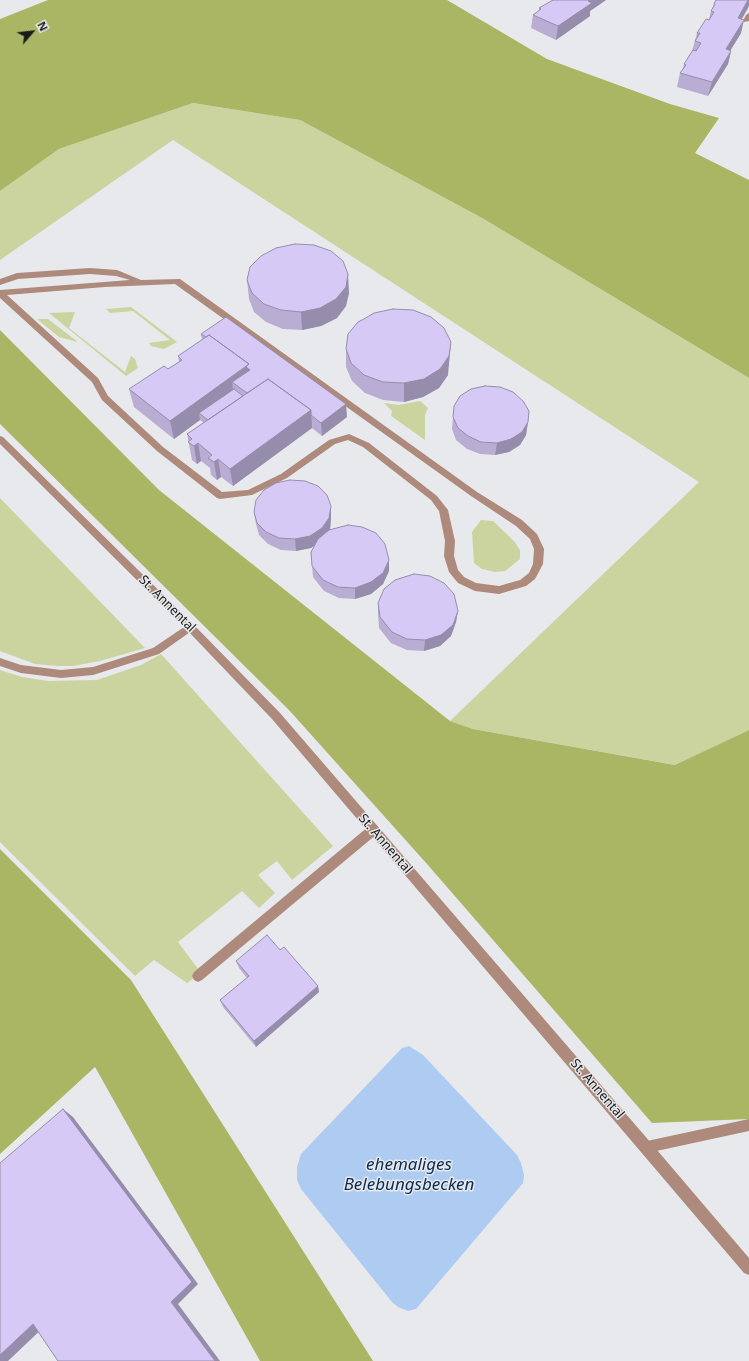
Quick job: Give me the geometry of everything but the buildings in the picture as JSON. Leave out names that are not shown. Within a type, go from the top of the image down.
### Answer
[{"type":"street","points":[[0,282],[17,276],[90,270],[116,273],[143,282]]},
{"type":"street","points":[[177,281],[474,494],[519,523],[534,537],[539,549],[538,564],[532,576],[523,583],[499,590],[475,587],[461,580],[454,572],[449,556],[450,541],[443,510],[434,498],[366,445],[349,437],[332,442],[284,476],[249,493],[220,496],[160,449],[104,398],[95,380],[0,294],[105,284],[177,281]]},
{"type":"street","name":"St. Annental","points":[[0,439],[190,627],[276,716],[647,1147],[749,1268]]},
{"type":"street","points":[[0,662],[21,669],[61,674],[93,671],[156,651],[190,627]]},
{"type":"street","points":[[198,976],[373,830]]},
{"type":"street","points":[[647,1147],[749,1125]]},
{"type":"green space","points":[[48,0],[447,0],[547,59],[670,104],[719,118],[695,153],[749,180],[749,378],[482,218],[300,120],[193,103],[59,149],[0,191],[0,19]]},
{"type":"green space","points":[[193,103],[300,120],[482,218],[749,378],[749,730],[676,765],[473,729],[450,721],[699,482],[173,140],[0,260],[0,191],[59,149]]},
{"type":"green space","points":[[131,307],[177,342],[164,349],[151,346],[149,343],[170,340],[133,311],[110,313],[106,309]]},
{"type":"green space","points":[[75,312],[69,328],[125,372],[131,356],[135,359],[138,368],[126,376],[49,313]]},
{"type":"green space","points":[[37,319],[48,319],[78,342],[59,337]]},
{"type":"green space","points":[[0,330],[159,490],[450,721],[473,729],[675,765],[749,730],[749,1119],[652,1123],[427,864],[289,710],[0,424]]},
{"type":"green space","points":[[420,401],[428,408],[425,415],[425,440],[391,416],[392,411],[384,403],[399,405]]},
{"type":"green space","points":[[0,498],[145,648],[100,661],[73,666],[35,664],[0,651]]},
{"type":"green space","points":[[481,520],[493,521],[514,541],[520,550],[520,559],[505,571],[495,572],[482,569],[474,563],[472,532]]},
{"type":"green space","points":[[161,654],[333,846],[292,880],[277,861],[258,875],[275,893],[259,908],[242,891],[178,942],[201,973],[187,983],[154,960],[135,976],[0,842],[0,670],[22,677],[48,681],[97,680],[141,665]]},
{"type":"green space","points":[[0,849],[131,980],[373,1361],[260,1361],[95,1067],[0,1154]]},
{"type":"water","name":"ehemaliges Belebungsbecken","points":[[409,1046],[423,1055],[517,1155],[524,1175],[523,1183],[416,1309],[408,1311],[398,1307],[392,1302],[301,1189],[297,1180],[297,1167],[301,1154],[402,1048]]}]
